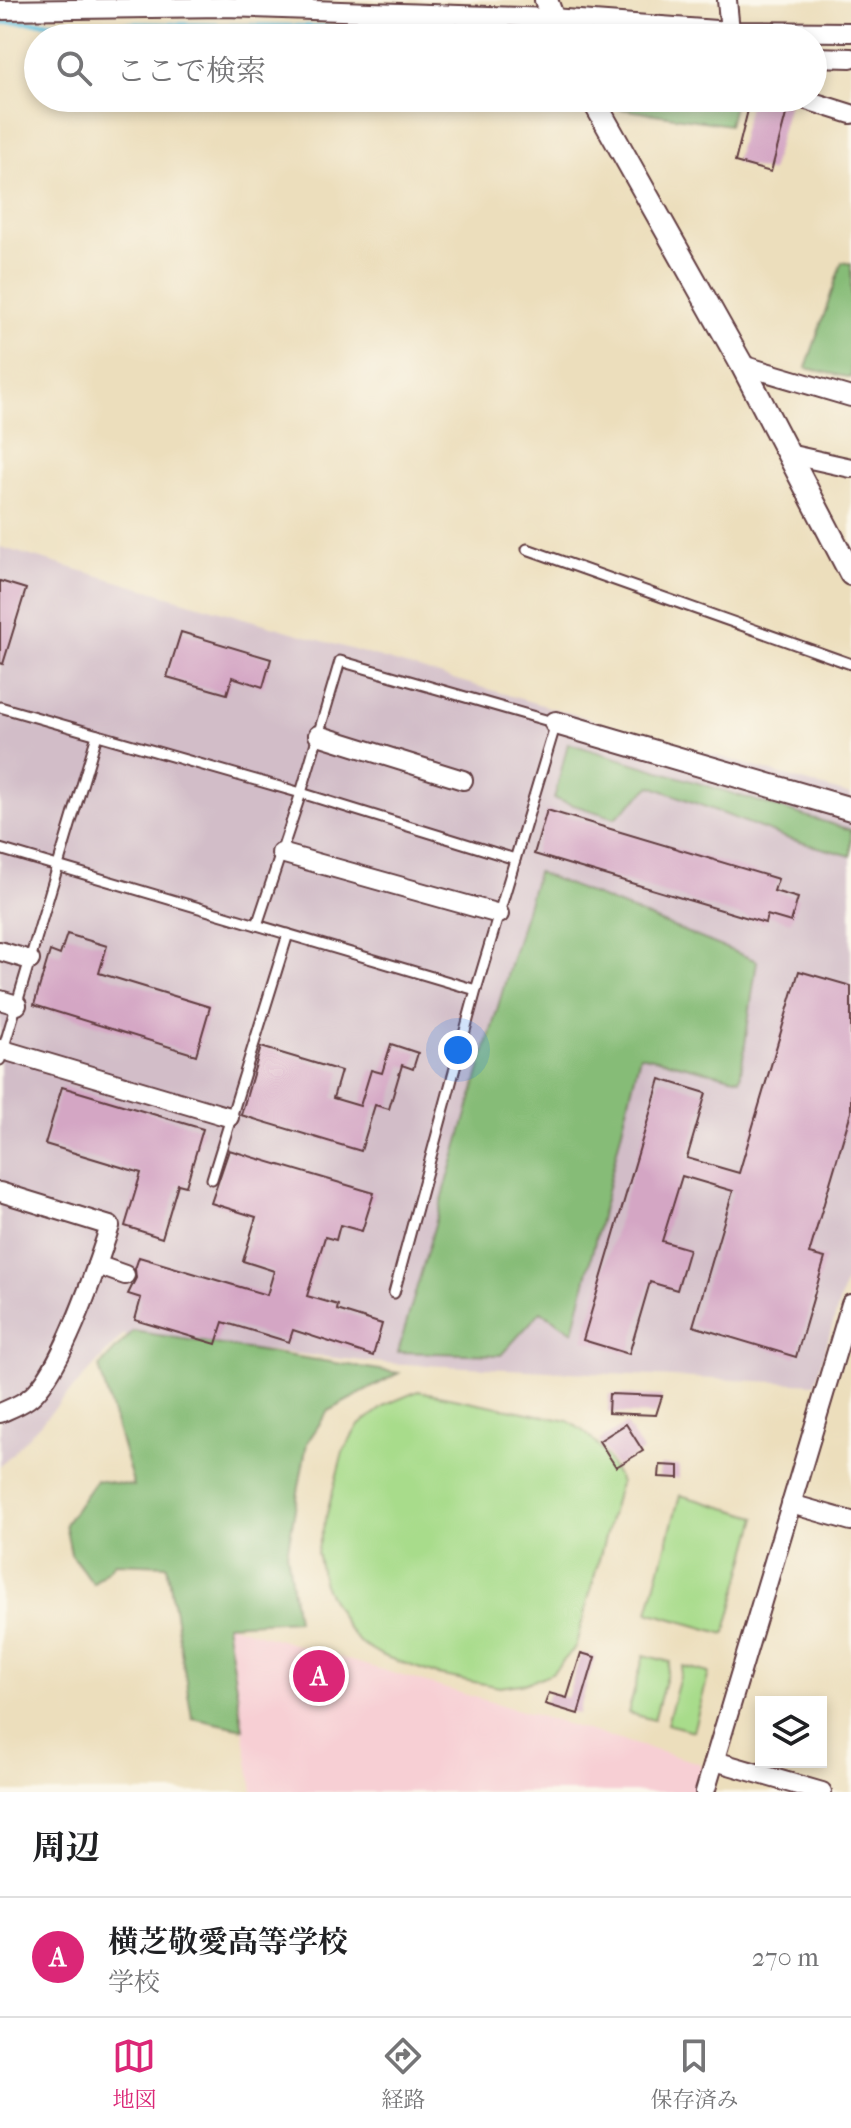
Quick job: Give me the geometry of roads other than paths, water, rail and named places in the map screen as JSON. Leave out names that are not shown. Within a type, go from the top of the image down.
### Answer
[{"type":"street","points":[[727,0],[729,24]]},
{"type":"street","points":[[0,10],[66,4],[225,3],[627,24]]},
{"type":"street","points":[[827,32],[851,32]]},
{"type":"street","points":[[827,57],[851,58]]},
{"type":"street","points":[[827,106],[851,114]]},
{"type":"street","points":[[600,112],[742,365],[851,574]]},
{"type":"street","points":[[742,365],[851,397]]},
{"type":"street","points":[[788,454],[851,468]]},
{"type":"street","points":[[556,723],[851,809]]},
{"type":"street","points":[[318,735],[463,780]]},
{"type":"street","points":[[281,853],[499,914]]},
{"type":"street","points":[[0,951],[30,960]]},
{"type":"street","points":[[1,1053],[229,1117]]},
{"type":"street","points":[[0,1192],[110,1226],[56,1364],[30,1398],[0,1413]]},
{"type":"street","points":[[97,1265],[125,1275]]},
{"type":"street","points":[[705,1792],[791,1504],[845,1345],[851,1304]]},
{"type":"street","points":[[791,1504],[851,1521]]},
{"type":"street","points":[[715,1761],[822,1792]]},
{"type":"lane","points":[[527,549],[851,664]]},
{"type":"lane","points":[[257,925],[340,661],[556,723],[476,990],[394,1293]]},
{"type":"lane","points":[[0,707],[301,793],[515,859]]},
{"type":"lane","points":[[1,1053],[8,1002],[30,960],[97,735]]},
{"type":"lane","points":[[0,849],[476,990]]},
{"type":"lane","points":[[212,1179],[288,934]]},
{"type":"waterway","points":[[0,23],[142,24]]},
{"type":"place","name":"横芝敬愛高等学校","points":[[319,1676]]}]
